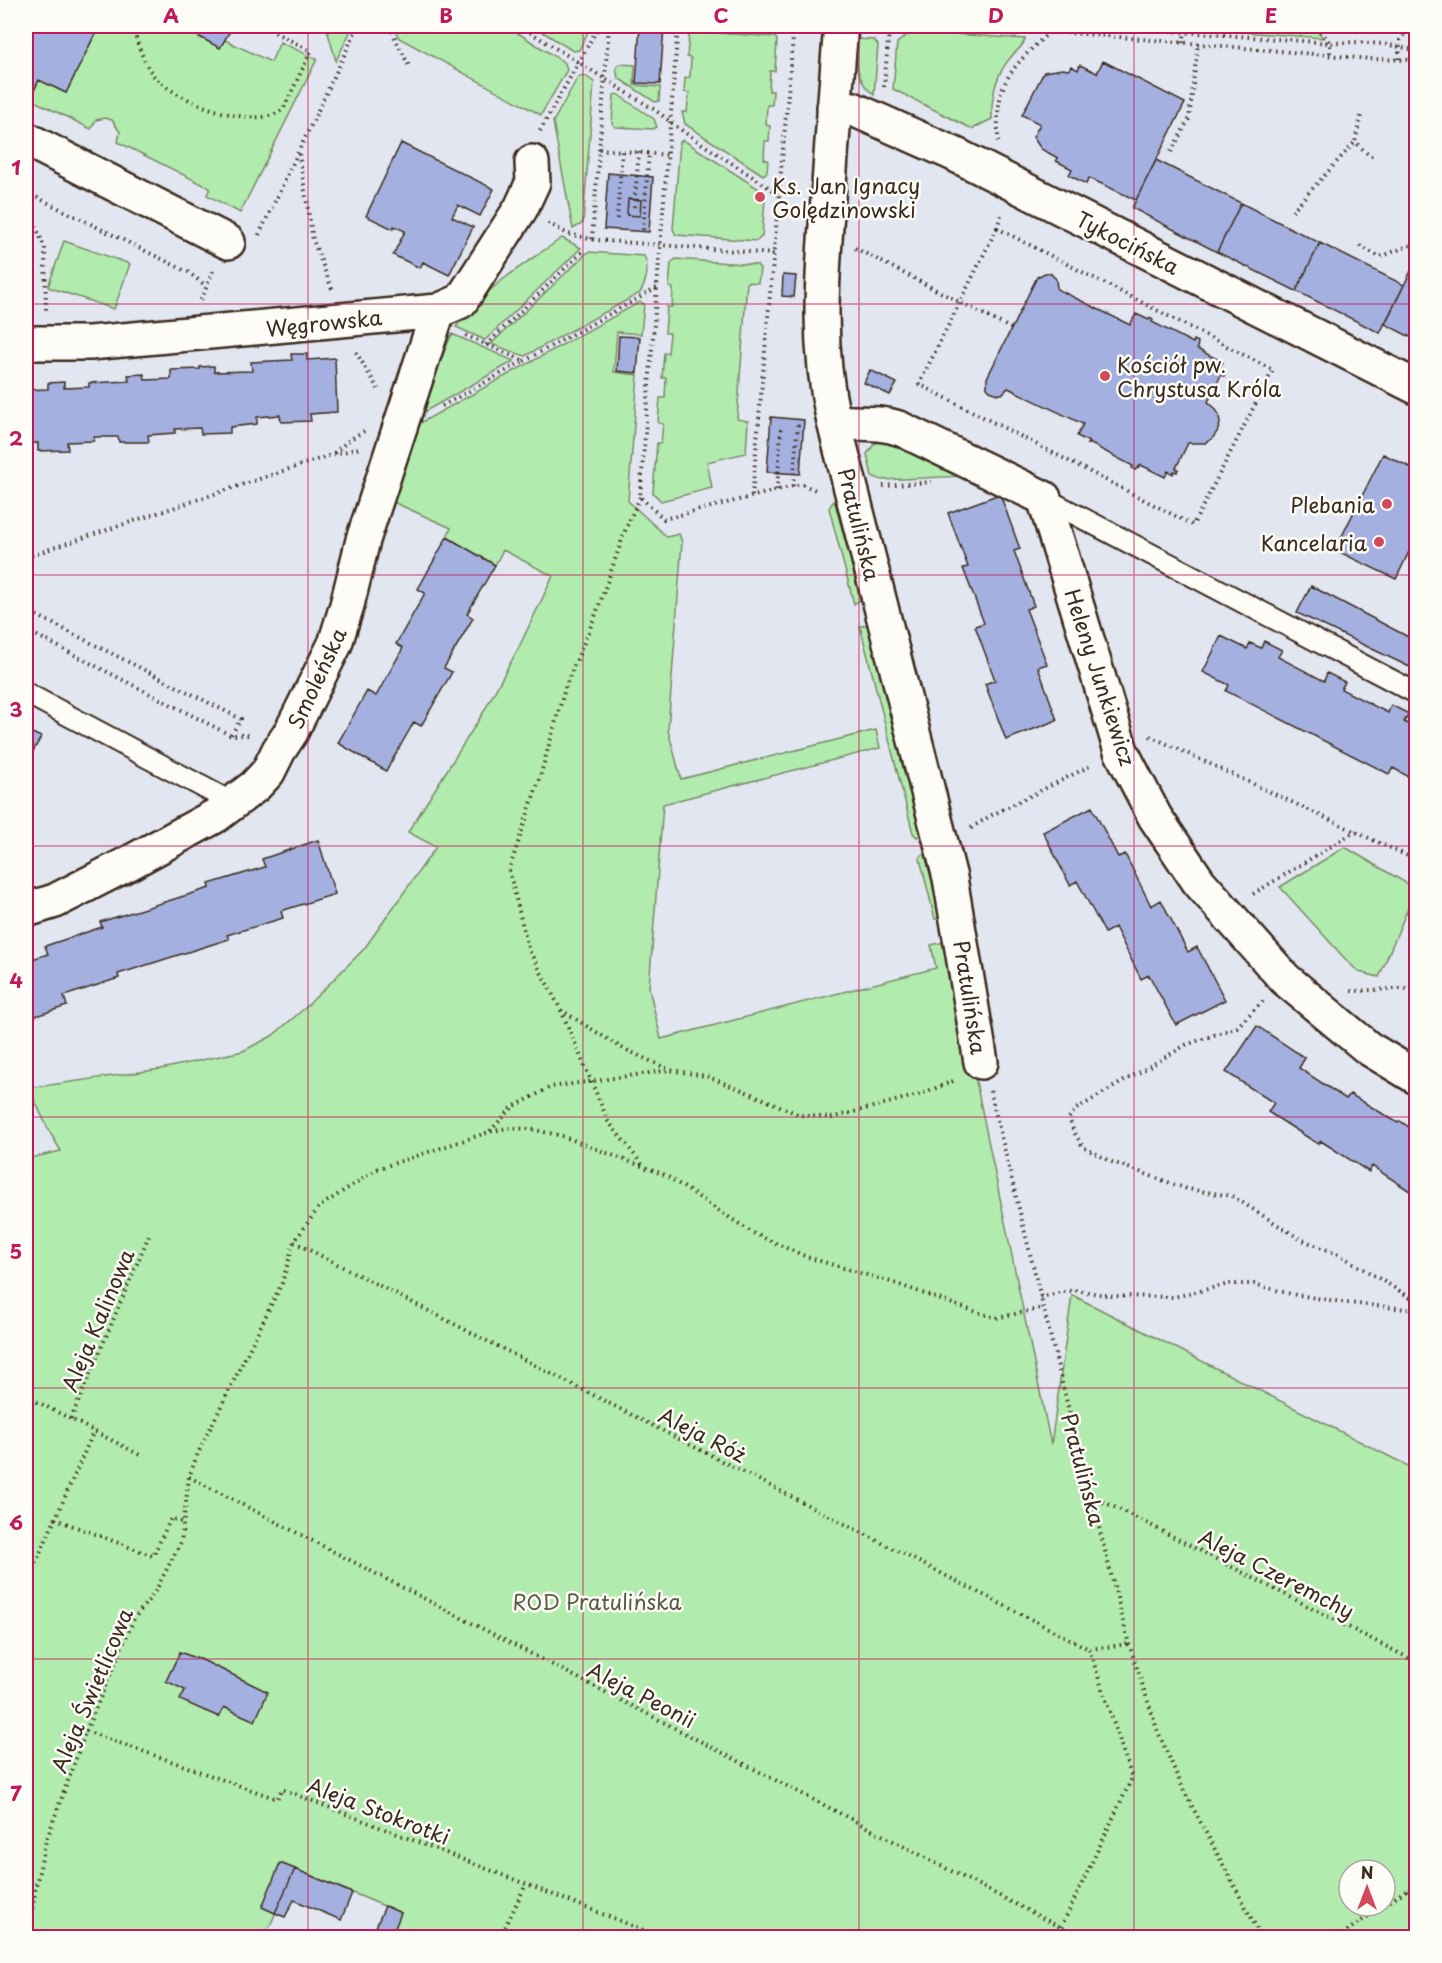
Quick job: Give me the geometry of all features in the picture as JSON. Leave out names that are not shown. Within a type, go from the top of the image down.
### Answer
[{"type":"street","name":"Pratulińska","points":[[853,27],[834,107],[822,275],[821,317],[824,370],[834,422],[950,878],[983,1065]]},
{"type":"street","name":"Tykocińska","points":[[834,107],[853,109],[965,159],[1416,387]]},
{"type":"street","points":[[26,139],[228,242]]},
{"type":"street","name":"Węgrowska","points":[[36,343],[90,343],[435,320],[461,301],[521,208],[533,182],[536,147]]},
{"type":"street","name":"Smoleńska","points":[[26,910],[55,902],[217,814],[255,786],[268,772],[291,732],[335,644],[363,540],[435,320]]},
{"type":"street","points":[[834,422],[884,423],[901,429],[1044,498]]},
{"type":"street","name":"Heleny Junkiewicz","points":[[1044,498],[1121,751],[1155,817],[1199,882],[1294,986],[1368,1048],[1416,1077]]},
{"type":"lane","points":[[1044,498],[1416,693]]},
{"type":"lane","points":[[26,693],[233,803]]},
{"type":"path","points":[[132,26],[144,59],[154,75],[171,91],[221,112],[262,116],[279,113],[284,108],[311,51],[274,32],[277,26]]},
{"type":"path","points":[[204,334],[201,298],[228,242],[260,235],[358,26]]},
{"type":"path","points":[[389,26],[410,68]]},
{"type":"path","points":[[520,26],[779,194]]},
{"type":"path","points":[[536,147],[599,26]]},
{"type":"path","points":[[592,239],[609,26]]},
{"type":"path","points":[[644,1167],[608,1121],[561,1010],[528,948],[509,870],[543,766],[566,685],[640,497],[678,26]]},
{"type":"path","points":[[752,496],[794,26]]},
{"type":"path","points":[[853,27],[888,31],[904,26]]},
{"type":"path","points":[[946,26],[1416,60]]},
{"type":"path","points":[[1104,26],[1330,43],[1354,42],[1416,50]]},
{"type":"path","points":[[1183,43],[1186,26]]},
{"type":"path","points":[[1317,26],[1330,43],[1330,54]]},
{"type":"path","points":[[1399,59],[1400,40],[1411,26]]},
{"type":"path","points":[[880,120],[888,31]]},
{"type":"path","points":[[998,151],[1000,98],[1008,79],[1021,60],[1049,32]]},
{"type":"path","points":[[1172,152],[1189,119],[1198,44]]},
{"type":"path","points":[[1292,211],[1355,142],[1361,116]]},
{"type":"path","points":[[1355,142],[1370,156],[1375,156]]},
{"type":"path","points":[[599,149],[668,154]]},
{"type":"path","points":[[617,219],[622,151]]},
{"type":"path","points":[[634,207],[639,152]]},
{"type":"path","points":[[643,230],[649,153]]},
{"type":"path","points":[[26,192],[188,272],[206,286]]},
{"type":"path","points":[[26,204],[45,248],[36,343]]},
{"type":"path","points":[[521,208],[568,234],[592,239],[774,254]]},
{"type":"path","points":[[998,228],[1273,370],[1193,525],[919,384],[998,228],[1001,215]]},
{"type":"path","points":[[1360,246],[1380,257],[1416,243]]},
{"type":"path","points":[[850,245],[1012,329]]},
{"type":"path","points":[[486,345],[585,250]]},
{"type":"path","points":[[440,408],[657,288]]},
{"type":"path","points":[[435,320],[454,331],[524,361]]},
{"type":"path","points":[[793,486],[798,421]]},
{"type":"path","points":[[777,490],[782,429]]},
{"type":"path","points":[[26,557],[334,454],[396,440]]},
{"type":"path","points":[[871,487],[973,479],[978,468]]},
{"type":"path","points":[[640,497],[664,519],[801,484],[822,492]]},
{"type":"path","points":[[26,610],[241,718],[230,735]]},
{"type":"path","points":[[26,630],[230,735],[254,735],[279,750]]},
{"type":"path","points":[[1112,718],[1416,860]]},
{"type":"path","points":[[990,816],[1121,751]]},
{"type":"path","points":[[1224,912],[1356,831]]},
{"type":"path","points":[[1416,988],[1294,986],[1236,1028],[1186,1045],[1076,1109],[1069,1118],[1083,1147],[1112,1162],[1187,1189],[1232,1196],[1300,1239],[1342,1256],[1416,1301]]},
{"type":"path","points":[[561,1010],[622,1047],[670,1070],[706,1077],[759,1096],[800,1115],[831,1118],[918,1095],[983,1065]]},
{"type":"path","name":"Pratulińska","points":[[983,1065],[1129,1644],[1158,1732],[1184,1791],[1262,1938]]},
{"type":"path","points":[[489,1132],[513,1107],[551,1086],[670,1070]]},
{"type":"path","name":"Aleja Świetlicowa","points":[[28,1938],[36,1885],[46,1841],[86,1731],[134,1619],[156,1590],[181,1542],[189,1477],[198,1453],[282,1283],[294,1242],[319,1207],[376,1169],[489,1132],[507,1128],[531,1129],[562,1136],[665,1175],[753,1233],[807,1257],[897,1284],[996,1318],[1043,1308]]},
{"type":"path","name":"Aleja Kalinowa","points":[[71,1419],[150,1233]]},
{"type":"path","name":"Aleja Róż","points":[[294,1242],[1089,1650],[1129,1644]]},
{"type":"path","points":[[1040,1297],[1074,1290],[1112,1296],[1174,1297],[1229,1284],[1254,1284],[1291,1294],[1416,1310]]},
{"type":"path","points":[[26,1396],[140,1455]]},
{"type":"path","points":[[26,1585],[94,1431]]},
{"type":"path","name":"Aleja Peonii","points":[[189,1477],[1081,1938]]},
{"type":"path","name":"Aleja Czeremchy","points":[[1091,1497],[1123,1511],[1416,1662]]},
{"type":"path","points":[[55,1519],[153,1556],[171,1518],[183,1523]]},
{"type":"path","points":[[1056,1938],[1132,1778],[1089,1650]]},
{"type":"path","name":"Aleja Stokrotki","points":[[86,1731],[277,1799],[282,1789],[664,1938]]},
{"type":"path","points":[[1397,1897],[1416,1883]]},
{"type":"path","points":[[500,1938],[526,1884]]},
{"type":"path","points":[[1407,1890],[1416,1905]]},
{"type":"path","points":[[1336,1938],[1365,1918]]},
{"type":"green space","points":[[99,26],[179,26],[219,47],[225,40],[271,62],[280,42],[317,59],[240,213],[207,195],[210,188],[118,142],[120,132],[112,120],[105,118],[96,120],[91,129],[30,99],[39,80],[66,93]]},
{"type":"green space","points":[[326,26],[353,26],[336,61]]},
{"type":"green space","points":[[393,26],[507,26],[565,63],[567,70],[541,115],[399,38]]},
{"type":"green space","points":[[533,26],[591,26],[579,50],[573,51]]},
{"type":"green space","points":[[1189,26],[1314,26],[1323,38],[1188,28]]},
{"type":"green space","points":[[692,31],[775,37],[777,40],[775,71],[770,71],[769,91],[773,91],[772,105],[767,105],[766,125],[770,126],[769,141],[765,141],[764,159],[768,160],[767,172],[763,175],[685,124],[682,112],[687,112],[689,93],[684,92],[685,78],[690,77],[691,58],[687,57],[689,34]]},
{"type":"green space","points":[[912,31],[1025,39],[998,78],[993,94],[992,119],[972,129],[893,89],[897,43]]},
{"type":"green space","points":[[857,39],[874,40],[878,45],[874,95],[863,83],[858,70]]},
{"type":"green space","points":[[620,64],[635,65],[634,85],[660,87],[659,101],[655,102],[618,78],[616,68]]},
{"type":"green space","points":[[584,75],[594,82],[583,223],[573,229],[553,122],[578,77]]},
{"type":"green space","points":[[617,94],[654,119],[657,127],[653,129],[615,127],[612,123],[614,95]]},
{"type":"green space","points":[[683,140],[762,191],[765,199],[762,236],[757,241],[676,235],[673,229],[680,142]]},
{"type":"green space","points":[[562,238],[581,248],[485,340],[456,327],[479,300],[492,289]]},
{"type":"green space","points":[[64,241],[130,264],[114,309],[48,287]]},
{"type":"green space","points":[[588,252],[644,256],[647,265],[646,275],[640,293],[525,356],[491,344]]},
{"type":"green space","points":[[676,259],[757,265],[760,269],[758,283],[747,282],[737,419],[748,421],[746,453],[707,462],[712,488],[661,501],[653,493],[657,443],[661,443],[663,424],[658,423],[660,398],[665,398],[666,378],[662,378],[664,353],[668,353],[670,333],[665,333],[667,307],[672,307],[673,288],[669,287],[671,263]]},
{"type":"green space","name":"ROD Pratulińska","points":[[640,302],[644,304],[641,334],[617,332],[614,372],[638,375],[628,501],[667,537],[679,534],[682,542],[668,730],[681,779],[876,730],[880,748],[663,804],[649,988],[661,1039],[936,968],[931,945],[944,942],[948,946],[1051,1445],[1072,1295],[1416,1470],[1416,1937],[391,1937],[401,1913],[295,1869],[265,1937],[26,1937],[26,1159],[61,1151],[29,1088],[161,1069],[243,1051],[272,1036],[305,1008],[364,949],[436,847],[408,832],[483,713],[519,647],[553,576],[503,550],[495,565],[447,537],[451,528],[391,501],[420,423]]},
{"type":"green space","points":[[452,334],[514,361],[415,417]]},
{"type":"green space","points":[[883,432],[964,476],[882,480],[872,476],[867,454],[874,444],[882,441]]},
{"type":"green space","points":[[834,500],[861,599],[854,604],[829,508]]},
{"type":"green space","points":[[866,625],[921,835],[917,837],[913,833],[860,626]]},
{"type":"green space","points":[[1345,847],[1416,889],[1379,977],[1359,972],[1348,962],[1280,887]]},
{"type":"green space","points":[[926,854],[940,918],[935,919],[920,859],[921,855]]},
{"type":"building","points":[[26,26],[99,26],[66,93],[39,80],[30,99],[26,96]]},
{"type":"building","points":[[179,26],[233,26],[220,48]]},
{"type":"building","points":[[640,26],[664,26],[660,84],[636,83]]},
{"type":"building","points":[[1103,61],[1185,103],[1136,200],[1089,178],[1086,184],[1069,175],[1072,169],[1056,161],[1058,158],[1041,149],[1033,137],[1040,124],[1022,115],[1044,72],[1069,70],[1071,66],[1078,70],[1080,65],[1097,73]]},
{"type":"building","points":[[401,143],[494,189],[480,216],[458,205],[452,217],[473,227],[449,275],[423,262],[420,268],[393,255],[405,231],[394,226],[393,229],[366,216]]},
{"type":"building","points":[[1156,160],[1241,203],[1217,252],[1132,208]]},
{"type":"building","points":[[608,173],[653,177],[649,232],[604,229]]},
{"type":"building","points":[[628,199],[641,200],[640,216],[627,215]]},
{"type":"building","points":[[1241,203],[1320,243],[1296,291],[1217,252]]},
{"type":"building","points":[[1320,243],[1404,285],[1380,333],[1296,291]]},
{"type":"building","points":[[1411,271],[1416,274],[1416,340],[1385,324]]},
{"type":"building","name":"Kościół pw. Chrystusa Króla","points":[[1050,273],[1056,279],[1057,289],[1130,325],[1136,314],[1149,320],[1150,318],[1152,322],[1193,343],[1194,340],[1198,342],[1197,349],[1223,362],[1220,367],[1225,374],[1221,375],[1208,402],[1219,415],[1220,424],[1217,432],[1205,443],[1188,443],[1176,468],[1177,472],[1174,471],[1173,474],[1168,471],[1165,477],[1141,465],[1135,470],[1133,466],[1087,444],[1089,442],[1077,436],[1083,424],[1008,388],[1002,394],[998,394],[987,388],[987,378],[1037,277]]},
{"type":"building","points":[[783,275],[796,276],[794,297],[782,296]]},
{"type":"building","points":[[619,336],[640,337],[637,373],[617,371]]},
{"type":"building","points":[[291,354],[307,354],[307,360],[335,358],[337,412],[310,414],[311,421],[281,422],[280,415],[257,417],[257,424],[230,427],[230,433],[201,434],[200,428],[175,429],[175,433],[148,435],[149,442],[119,442],[118,437],[94,437],[94,441],[67,442],[68,450],[38,451],[38,443],[26,444],[26,390],[48,389],[48,383],[64,382],[64,388],[89,387],[89,383],[129,381],[128,375],[144,374],[145,380],[171,379],[171,370],[200,369],[200,367],[214,366],[214,372],[252,371],[251,362],[292,360]]},
{"type":"building","points":[[870,370],[897,383],[890,395],[864,383]]},
{"type":"building","points":[[771,417],[804,420],[800,474],[767,472]]},
{"type":"building","name":"Plebania","points":[[1383,454],[1416,470],[1416,537],[1396,579],[1335,550]]},
{"type":"building","points":[[1000,494],[1020,549],[1014,551],[1034,606],[1026,609],[1047,664],[1038,667],[1057,720],[1006,740],[985,684],[995,680],[975,626],[984,623],[963,568],[968,567],[948,513]]},
{"type":"building","points":[[447,537],[495,565],[467,614],[473,618],[444,668],[452,672],[421,726],[414,722],[386,771],[338,743],[367,691],[376,696],[403,648],[396,644],[425,593],[418,589]]},
{"type":"building","points":[[1311,586],[1416,641],[1416,670],[1297,613]]},
{"type":"building","points":[[1221,636],[1247,649],[1250,643],[1261,648],[1264,641],[1282,650],[1278,657],[1324,681],[1327,673],[1345,682],[1341,689],[1388,713],[1391,705],[1409,714],[1404,722],[1415,728],[1411,733],[1416,736],[1416,781],[1393,768],[1389,774],[1226,691],[1229,685],[1203,672]]},
{"type":"building","points":[[26,730],[41,737],[30,757],[26,754]]},
{"type":"building","points":[[1092,807],[1118,857],[1125,854],[1151,906],[1161,900],[1188,952],[1197,947],[1225,1000],[1176,1025],[1149,975],[1141,979],[1115,927],[1105,933],[1077,881],[1070,885],[1043,832]]},
{"type":"building","points":[[318,840],[335,894],[281,911],[283,918],[227,935],[229,939],[118,974],[119,978],[64,996],[67,1006],[26,1019],[26,961],[48,954],[45,946],[102,927],[100,922],[210,888],[209,884],[265,867],[262,859]]},
{"type":"building","points":[[1257,1026],[1305,1058],[1299,1068],[1346,1099],[1350,1094],[1416,1132],[1416,1195],[1372,1166],[1369,1172],[1321,1141],[1318,1144],[1268,1112],[1274,1103],[1226,1072]]},
{"type":"building","points":[[180,1652],[196,1657],[268,1692],[255,1721],[224,1707],[219,1717],[180,1700],[185,1690],[166,1681]]},
{"type":"building","points":[[280,1863],[295,1869],[275,1913],[262,1907]]},
{"type":"building","points":[[295,1869],[352,1893],[341,1920],[294,1900],[285,1917],[275,1913]]},
{"type":"building","points":[[385,1906],[401,1913],[391,1938],[381,1938],[373,1934]]},
{"type":"place","name":"Ks. Jan Ignacy Golędzinowski","points":[[760,197]]},
{"type":"place","name":"Kościół pw. Chrystusa Króla","points":[[1105,376]]},
{"type":"place","name":"Plebania","points":[[1387,504]]},
{"type":"place","name":"Kancelaria","points":[[1379,542]]}]
